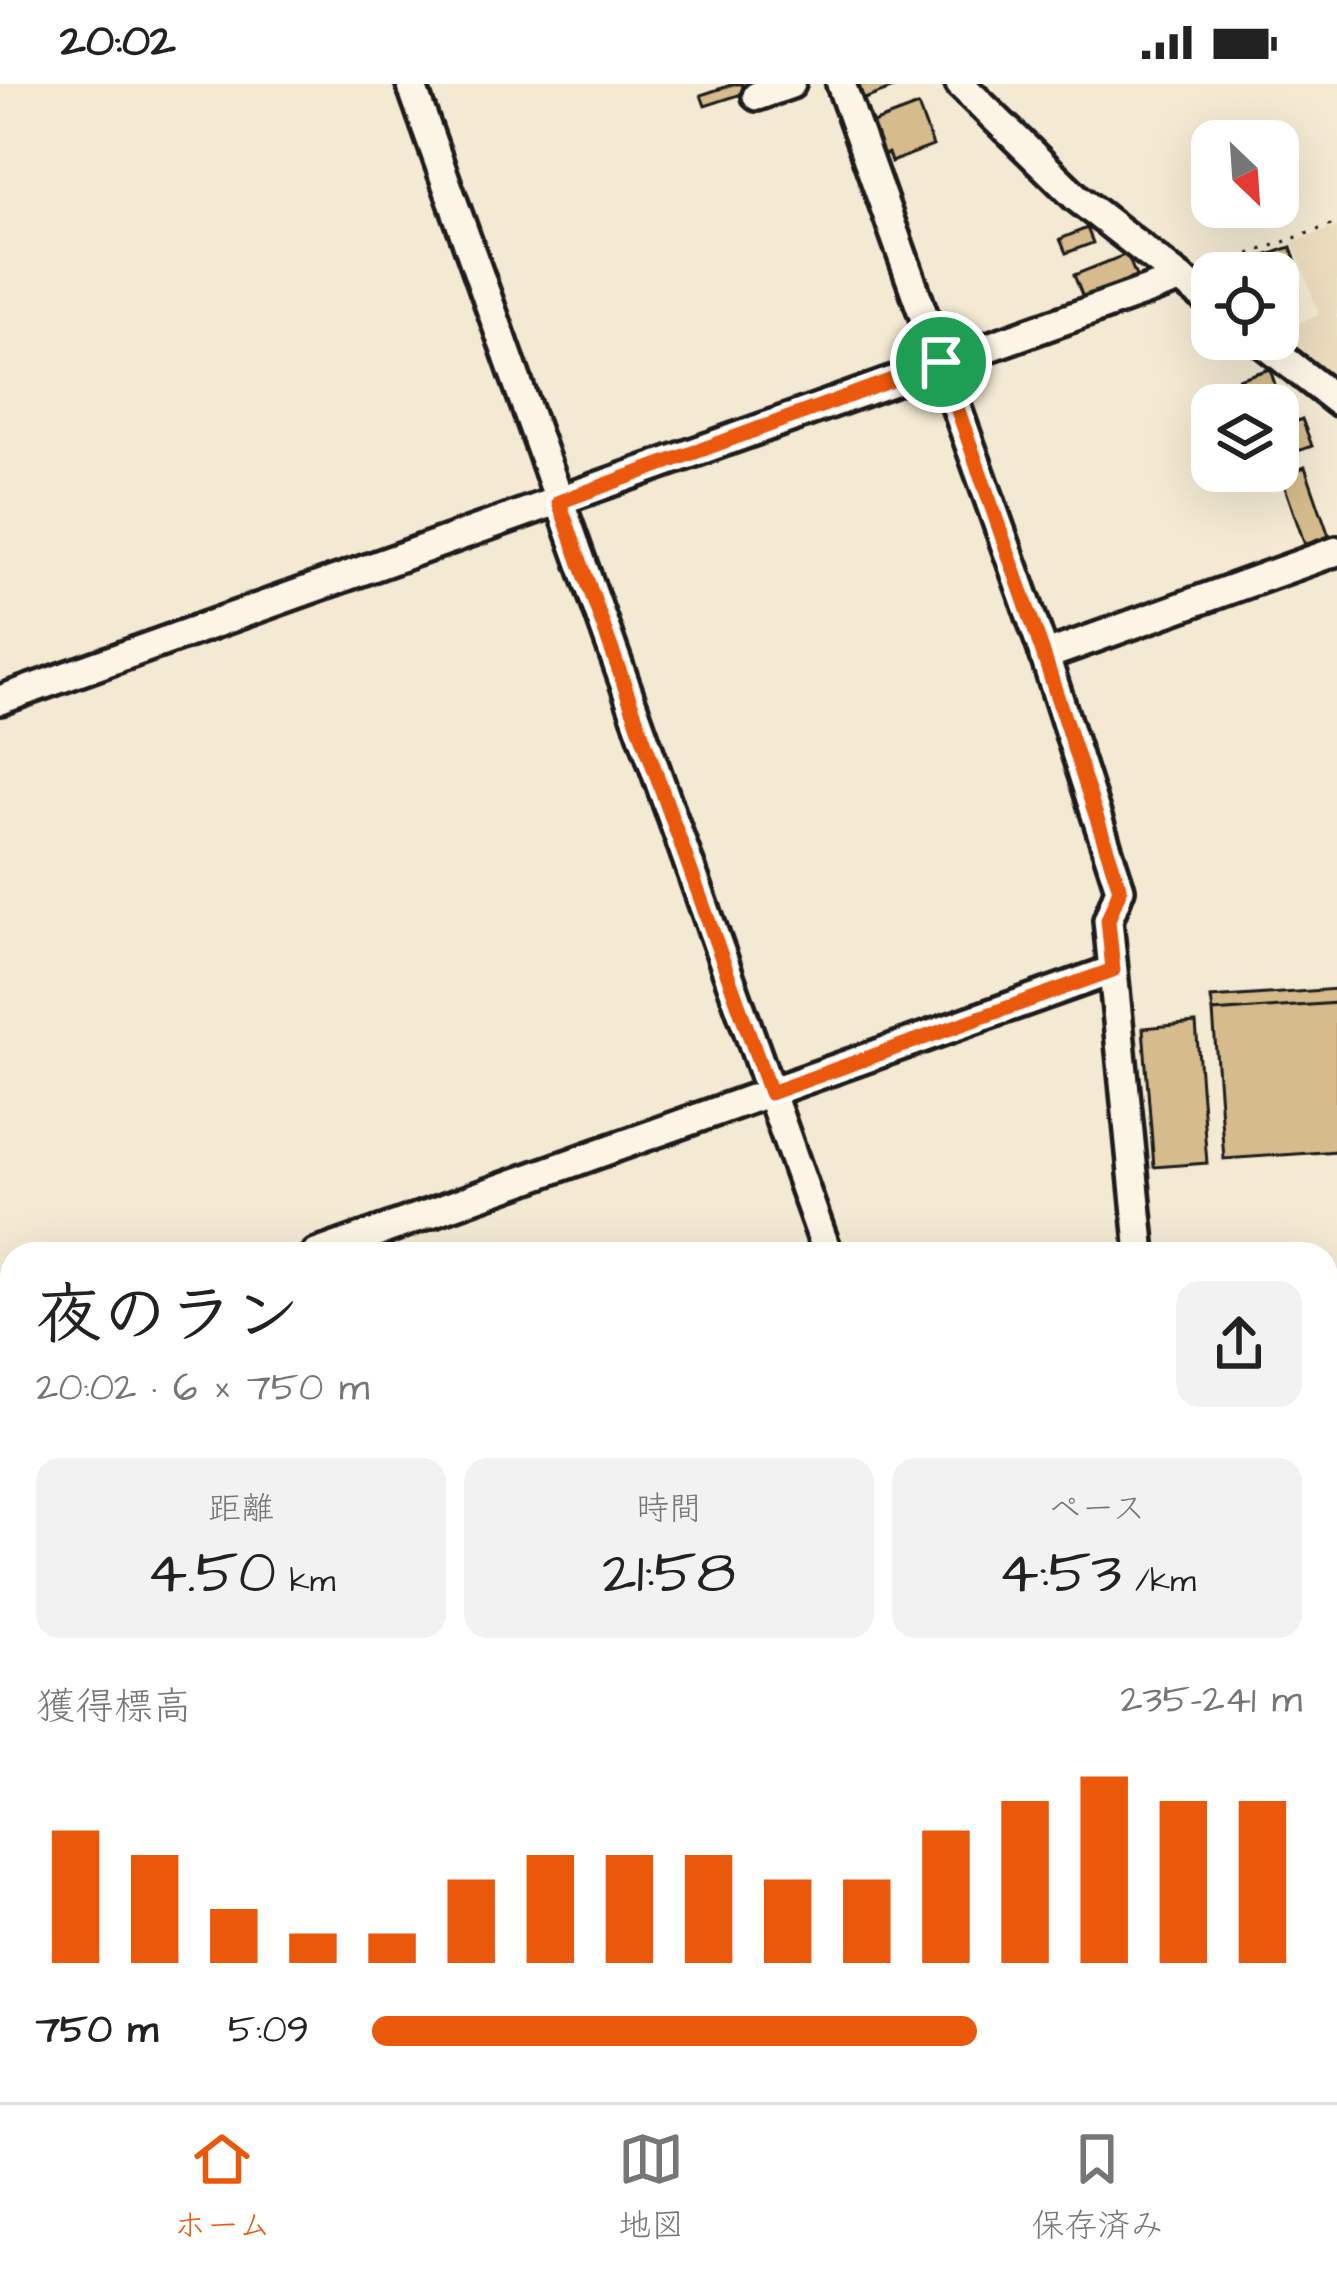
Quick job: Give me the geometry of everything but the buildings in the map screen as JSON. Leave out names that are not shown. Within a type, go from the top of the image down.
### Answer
[{"type":"street","points":[[411,84],[824,1242]]},
{"type":"street","points":[[757,96],[790,84]]},
{"type":"street","points":[[841,84],[1044,656],[1120,889],[1108,920],[1140,1242]]},
{"type":"street","points":[[960,84],[1077,197],[1191,287]]},
{"type":"street","points":[[0,700],[1180,278]]},
{"type":"street","points":[[1285,360],[1337,401]]},
{"type":"street","points":[[1044,656],[1337,551]]},
{"type":"street","points":[[350,1242],[1113,970]]},
{"type":"path","points":[[1180,278],[1337,223]]},
{"type":"shaded area","points":[[1337,227],[1337,378],[1299,348],[1299,323],[1319,315],[1293,242]]},
{"type":"route","points":[[941,362],[1120,889],[1108,920],[1113,970],[770,1093],[559,502],[941,362]]}]
